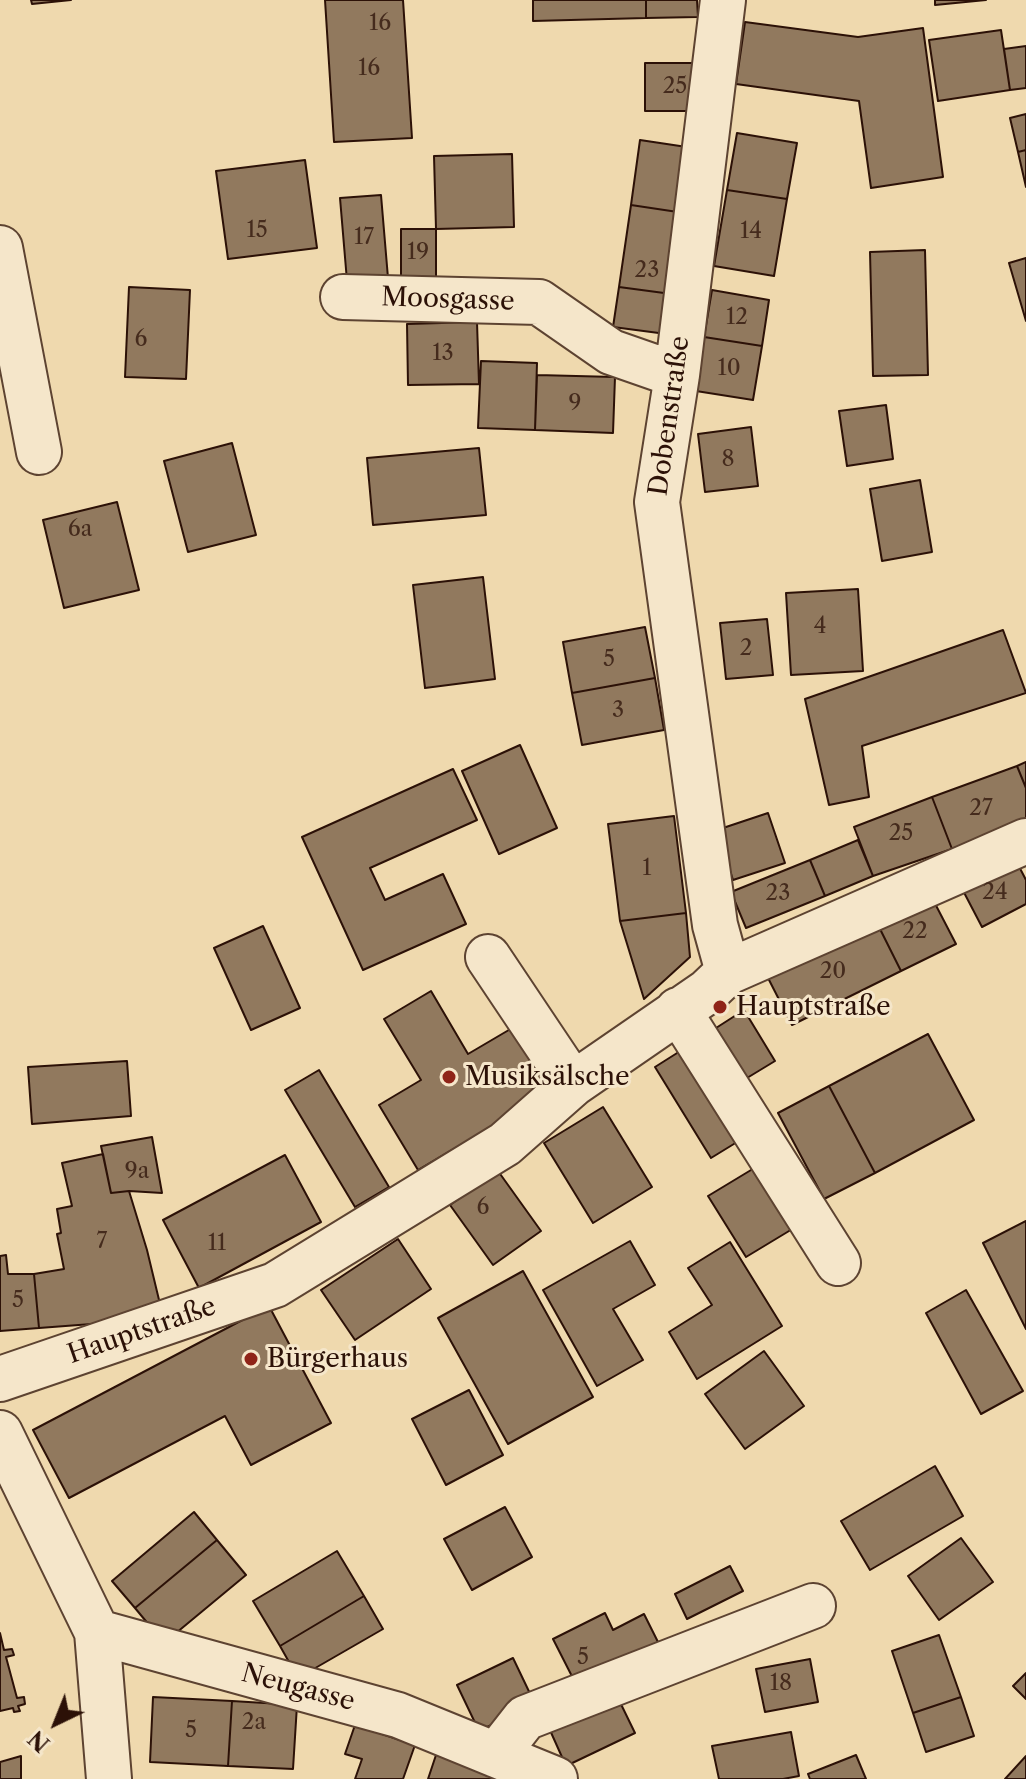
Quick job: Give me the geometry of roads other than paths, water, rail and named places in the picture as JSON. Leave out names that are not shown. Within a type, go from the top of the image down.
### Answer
[{"type":"street","name":"Dobenstraße","points":[[723,0],[677,375],[657,502],[715,925],[728,972]]},
{"type":"street","points":[[0,248],[39,452]]},
{"type":"street","name":"Moosgasse","points":[[343,297],[539,302],[611,352],[677,375]]},
{"type":"street","name":"Hauptstraße","points":[[0,1379],[275,1285],[505,1144],[573,1084],[708,991],[728,972],[1026,841]]},
{"type":"street","points":[[488,957],[573,1084]]},
{"type":"street","points":[[678,1010],[838,1263]]},
{"type":"street","points":[[0,1433],[97,1632],[109,1779]]},
{"type":"street","points":[[496,1755],[525,1718],[813,1606]]},
{"type":"street","name":"Neugasse","points":[[97,1632],[398,1715],[555,1779]]},
{"type":"place","name":"Hauptstraße","points":[[720,1007]]},
{"type":"place","name":"Musiksälsche","points":[[449,1077]]},
{"type":"place","name":"Bürgerhaus","points":[[251,1359]]}]
